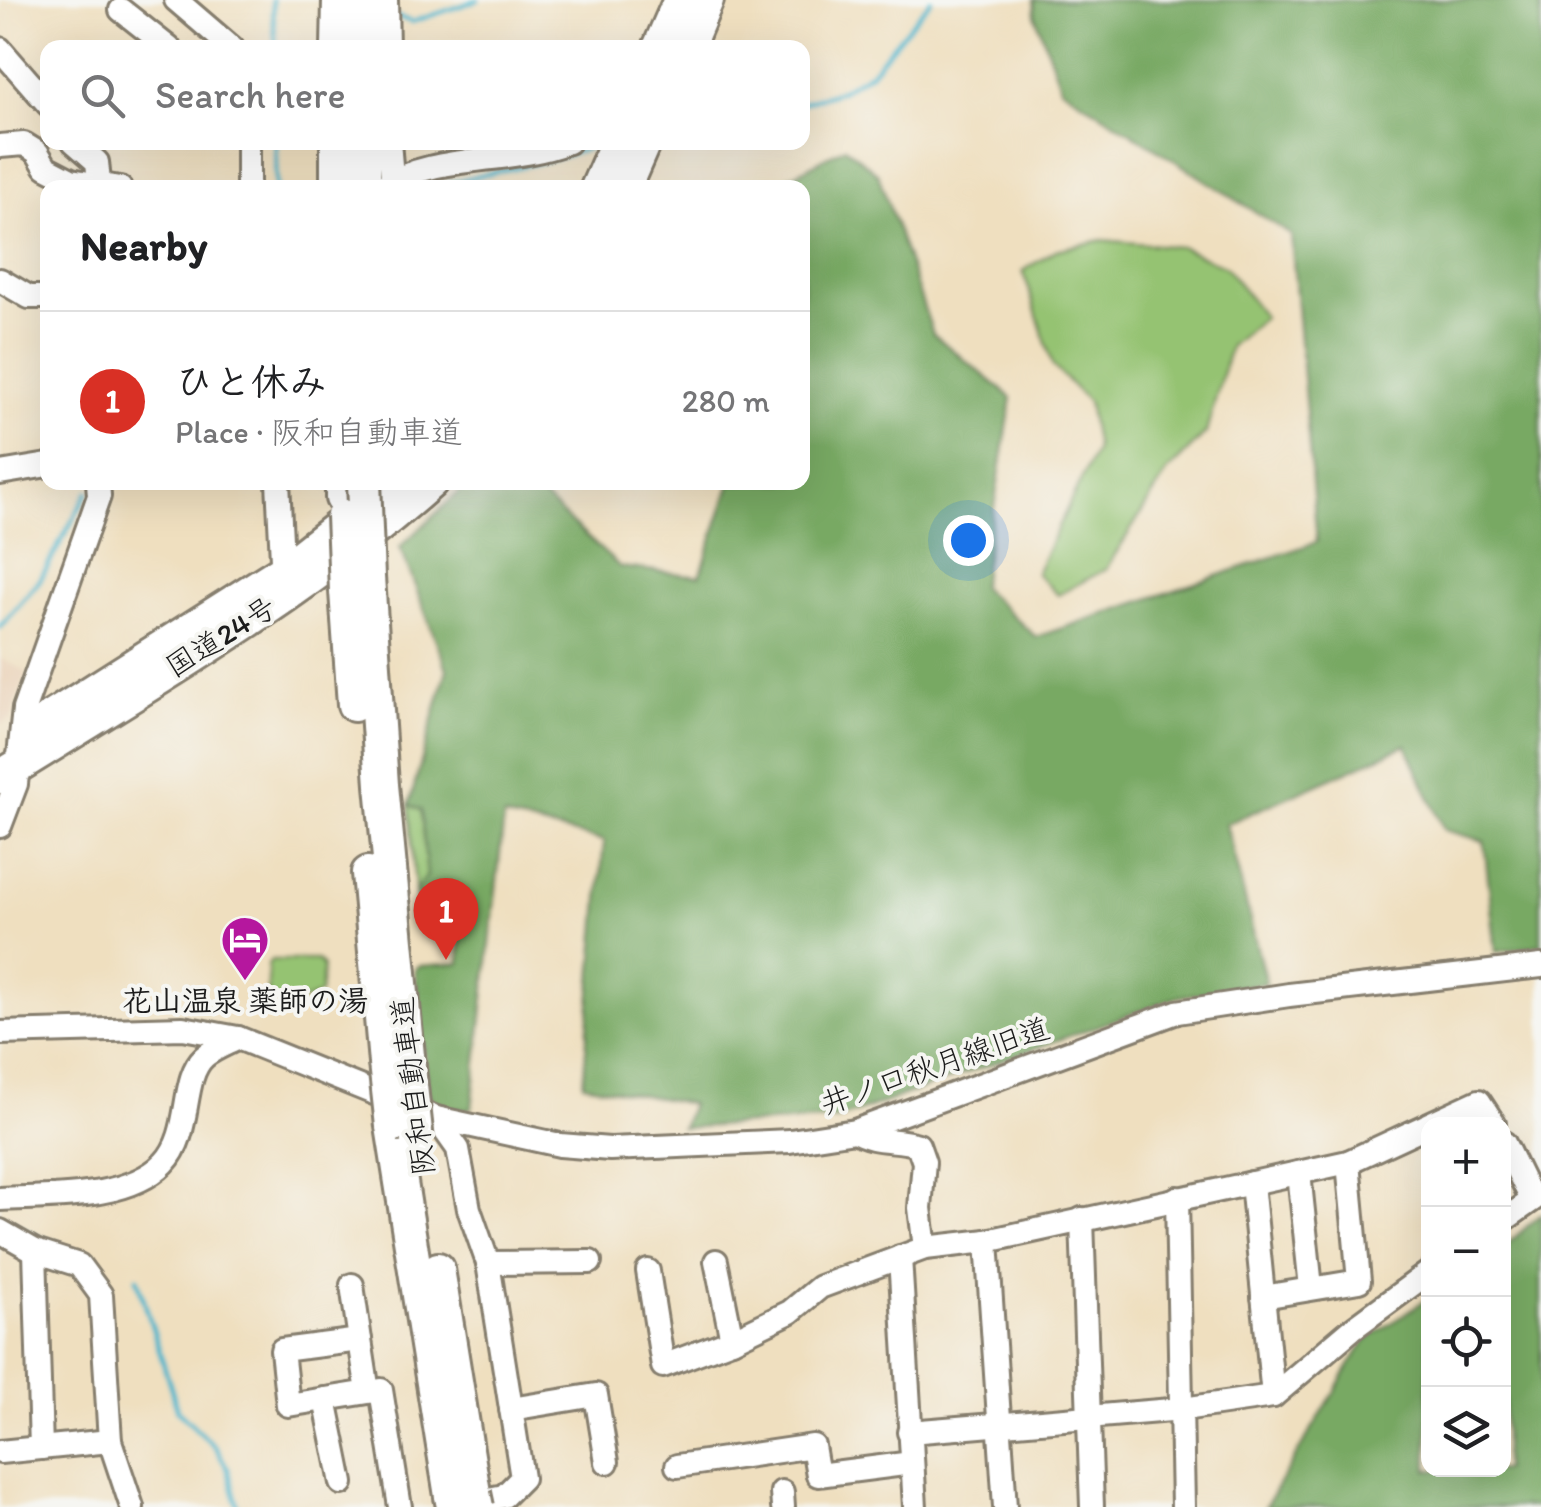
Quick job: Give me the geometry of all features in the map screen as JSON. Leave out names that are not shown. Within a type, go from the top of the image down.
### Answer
[{"type":"highway","points":[[338,40],[339,0]]},
{"type":"highway","points":[[366,40],[367,0]]},
{"type":"highway","points":[[662,40],[680,0]]},
{"type":"highway","points":[[690,40],[707,0]]},
{"type":"highway","points":[[337,180],[338,150]]},
{"type":"highway","points":[[367,150],[379,180]]},
{"type":"highway","points":[[600,180],[614,150]]},
{"type":"highway","points":[[627,180],[641,150]]},
{"type":"highway","name":"阪和自動車道","points":[[350,490],[357,584],[382,785],[397,1070],[415,1128],[460,1502]]},
{"type":"highway","name":"国道24号","points":[[283,584],[386,490]]},
{"type":"highway","name":"国道24号","points":[[9,758],[386,522],[422,490]]},
{"type":"street","points":[[176,0],[223,40]]},
{"type":"street","points":[[386,0],[387,40]]},
{"type":"street","points":[[121,10],[159,40]]},
{"type":"street","points":[[0,49],[40,95]]},
{"type":"street","points":[[0,146],[24,144],[37,152],[46,168],[72,180],[105,168]]},
{"type":"street","points":[[84,150],[105,168]]},
{"type":"street","points":[[248,150],[248,180]]},
{"type":"street","points":[[382,180],[388,150]]},
{"type":"street","points":[[398,180],[426,170],[548,150]]},
{"type":"street","points":[[0,280],[29,296],[40,297]]},
{"type":"street","points":[[0,473],[40,466]]},
{"type":"street","points":[[0,826],[16,784],[9,758],[98,490]]},
{"type":"street","points":[[278,490],[283,584]]},
{"type":"street","name":"井ノ口秋月線旧道","points":[[0,1033],[183,1028],[238,1038],[415,1128],[610,1150],[790,1141],[855,1131],[1177,1012],[1541,966]]},
{"type":"street","points":[[0,1199],[98,1193],[150,1173],[164,1163],[180,1140],[194,1069],[205,1055],[238,1038]]},
{"type":"street","points":[[1446,1117],[1479,1101],[1489,1117]]},
{"type":"street","points":[[415,1128],[458,1149],[468,1209],[488,1263],[522,1478],[504,1496],[460,1502]]},
{"type":"street","points":[[648,1271],[662,1366],[732,1340],[790,1312],[820,1287],[926,1248],[987,1241],[1348,1162],[1421,1129]]},
{"type":"street","points":[[855,1131],[868,1140],[897,1138],[918,1145],[924,1162],[920,1208],[926,1248]]},
{"type":"street","points":[[1511,1154],[1537,1197],[1511,1215]]},
{"type":"street","points":[[1263,1297],[1359,1281],[1348,1162]]},
{"type":"street","points":[[1299,1173],[1311,1288]]},
{"type":"street","points":[[1252,1183],[1273,1396]]},
{"type":"street","points":[[1178,1198],[1184,1507]]},
{"type":"street","points":[[1082,1219],[1092,1507]]},
{"type":"street","points":[[0,1231],[35,1250],[79,1265],[101,1295],[110,1441],[132,1507]]},
{"type":"street","points":[[987,1241],[1006,1507]]},
{"type":"street","points":[[35,1250],[40,1448]]},
{"type":"street","points":[[900,1257],[914,1507]]},
{"type":"street","points":[[716,1261],[732,1340]]},
{"type":"street","points":[[488,1263],[590,1262]]},
{"type":"street","points":[[909,1432],[1183,1410],[1273,1396],[1421,1277]]},
{"type":"street","points":[[352,1285],[368,1392]]},
{"type":"street","points":[[258,1352],[360,1340]]},
{"type":"street","points":[[282,1350],[288,1405],[381,1390],[400,1507]]},
{"type":"street","points":[[511,1410],[596,1395],[607,1462]]},
{"type":"street","points":[[325,1399],[342,1483]]},
{"type":"street","points":[[0,1452],[110,1441]]},
{"type":"street","points":[[677,1466],[814,1446],[818,1475],[912,1463]]},
{"type":"shaded area","points":[[0,658],[27,672],[11,718],[0,725]]},
{"type":"green space","points":[[1034,0],[1541,0],[1541,945],[1496,952],[1484,841],[1444,830],[1406,745],[1226,824],[1266,983],[1178,997],[839,1119],[682,1128],[691,1104],[583,1084],[604,841],[504,817],[472,1108],[448,1108],[428,1095],[415,969],[460,963],[460,917],[419,914],[415,891],[427,876],[421,810],[409,805],[447,669],[400,547],[461,490],[536,490],[620,567],[700,576],[729,490],[810,490],[810,180],[784,180],[845,147],[878,174],[933,334],[1012,398],[981,587],[1036,637],[1317,542],[1291,235],[1061,88],[1035,15]]},
{"type":"green space","points":[[1102,240],[1181,247],[1226,267],[1264,317],[1230,346],[1206,433],[1168,471],[1106,569],[1058,595],[1036,573],[1096,449],[1088,402],[1053,366],[1023,271],[1056,250]]},
{"type":"green space","points":[[409,805],[421,809],[427,877],[415,891]]},
{"type":"green space","points":[[271,960],[317,960],[323,966],[320,993],[295,1001],[268,995]]},
{"type":"green space","points":[[1541,1214],[1541,1507],[1265,1507],[1365,1341],[1421,1303],[1421,1477],[1511,1477],[1511,1241]]},
{"type":"waterway","points":[[272,0],[275,40]]},
{"type":"waterway","points":[[395,16],[412,22],[478,0]]},
{"type":"waterway","points":[[810,100],[840,91],[870,73],[931,0]]},
{"type":"waterway","points":[[276,150],[276,180]]},
{"type":"waterway","points":[[461,180],[580,150]]},
{"type":"waterway","points":[[0,627],[40,580],[88,492]]},
{"type":"waterway","points":[[0,1217],[40,1239],[58,1244]]},
{"type":"waterway","points":[[137,1278],[178,1411],[216,1448],[228,1469],[238,1507]]},
{"type":"place","name":"ひと休み","points":[[446,960]]},
{"type":"place","name":"花山温泉 薬師の湯","points":[[245,982]]}]
